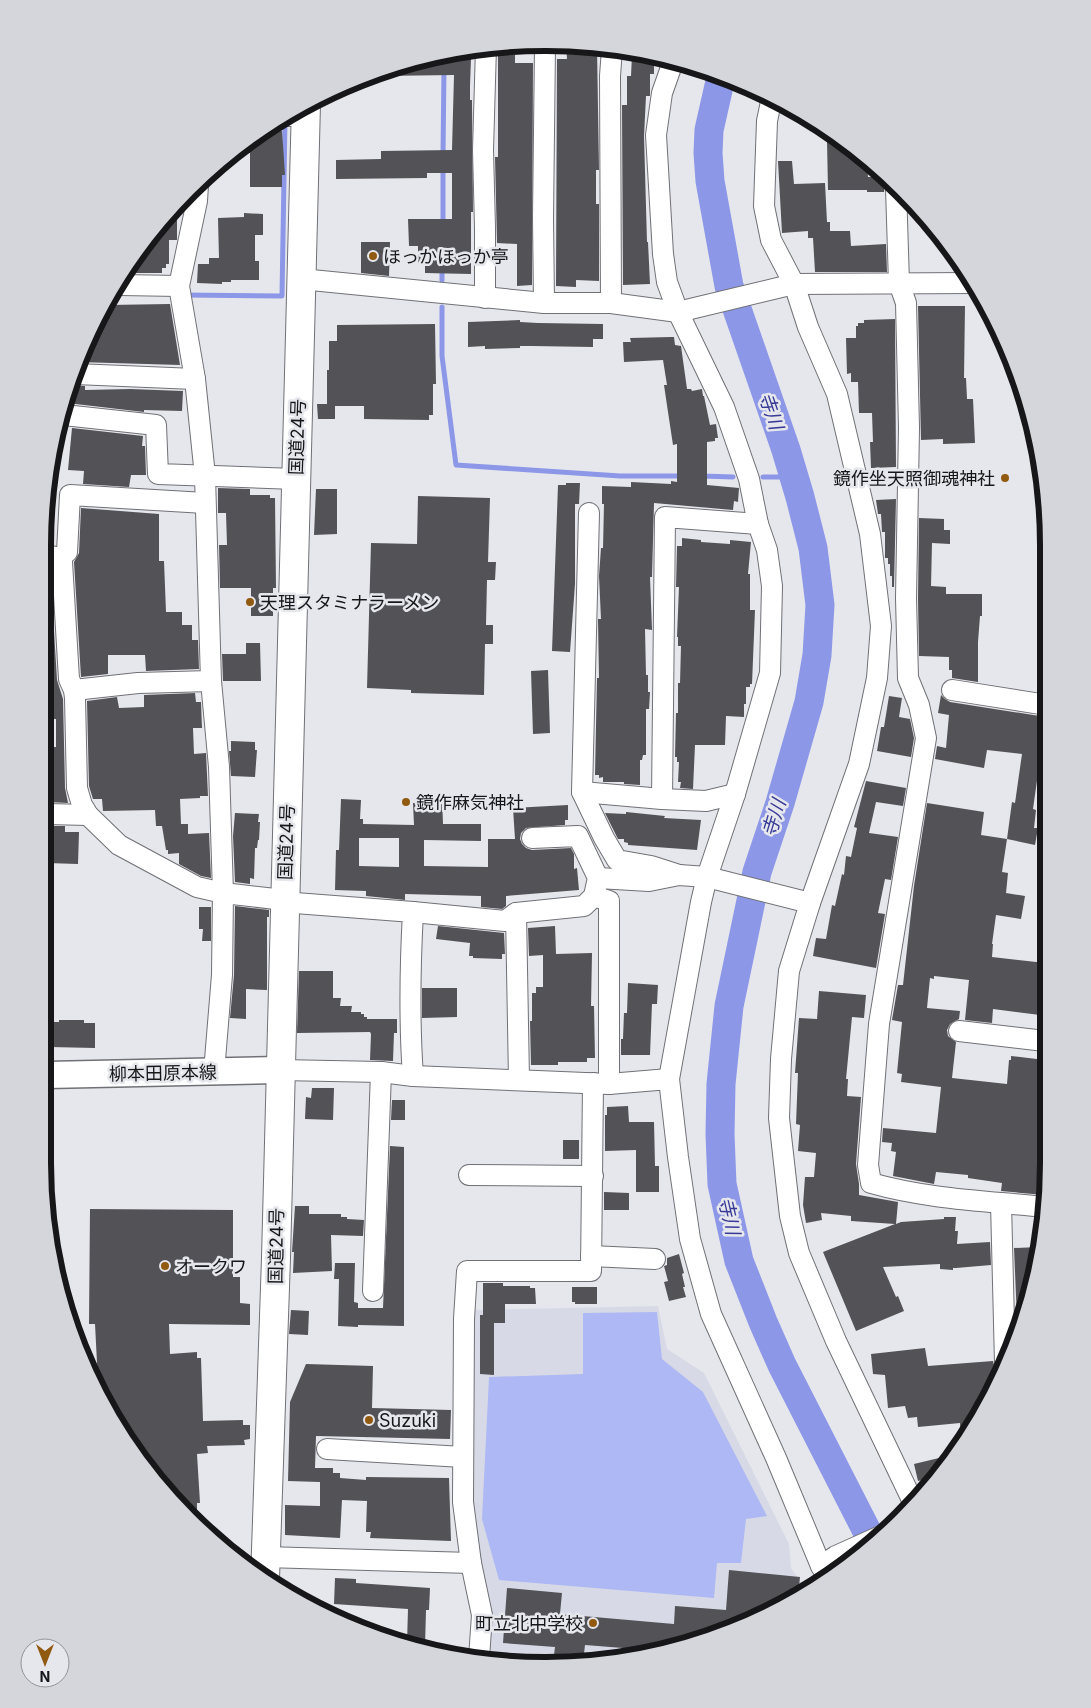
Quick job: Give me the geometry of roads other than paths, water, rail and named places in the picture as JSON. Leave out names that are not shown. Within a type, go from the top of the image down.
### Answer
[{"type":"highway","name":"国道24号","points":[[265,1568],[275,1277],[302,279],[299,116]]},
{"type":"main road","name":"柳本田原本線","points":[[51,1076],[280,1070]]},
{"type":"street","points":[[544,304],[545,51]]},
{"type":"street","points":[[485,298],[486,228],[483,150],[486,55]]},
{"type":"street","points":[[611,303],[612,55]]},
{"type":"street","points":[[671,68],[662,93],[656,135],[663,254],[667,282],[682,311],[724,407],[749,479],[758,524],[767,550],[772,586],[770,673],[711,878],[701,902],[669,1078],[690,1239],[711,1314],[828,1567]]},
{"type":"street","points":[[770,105],[767,121],[764,206],[771,240],[789,286],[837,394],[870,534],[881,626],[877,678],[859,764],[808,902],[789,971],[781,1059],[779,1118],[790,1216],[799,1253],[836,1341],[910,1496]]},
{"type":"street","points":[[896,197],[899,283],[906,303],[908,399],[906,598],[908,678],[919,705],[926,738],[879,1024],[868,1165],[871,1182],[897,1190],[1038,1206]]},
{"type":"street","points":[[191,201],[178,286],[195,379],[205,476],[211,681],[219,768],[223,893],[222,975],[214,1072]]},
{"type":"street","points":[[302,279],[544,304],[611,303],[682,311],[789,286],[964,283]]},
{"type":"street","points":[[126,285],[178,286]]},
{"type":"street","points":[[82,374],[195,379]]},
{"type":"street","points":[[68,416],[156,425],[158,474],[296,479]]},
{"type":"street","points":[[53,556],[67,552],[70,495],[205,503]]},
{"type":"street","points":[[589,513],[582,792],[617,860],[651,866],[679,876]]},
{"type":"street","points":[[662,799],[665,517],[758,524]]},
{"type":"street","points":[[53,556],[62,562],[68,679],[74,690],[77,788],[82,805],[88,815],[119,844],[197,887],[223,893],[295,903],[505,921],[516,913],[584,906],[596,887]]},
{"type":"street","points":[[74,690],[138,683],[211,681]]},
{"type":"street","points":[[952,690],[1040,704]]},
{"type":"street","points":[[582,792],[706,801],[735,794]]},
{"type":"street","points":[[51,814],[88,815]]},
{"type":"street","points":[[479,1653],[482,1615],[471,1563],[463,1502],[464,1319],[467,1272],[591,1272],[593,1176],[602,1083],[609,901],[596,887],[578,836],[532,838]]},
{"type":"street","points":[[596,887],[679,876],[711,878],[808,902]]},
{"type":"street","points":[[413,912],[410,962],[411,1041],[414,1076]]},
{"type":"street","points":[[516,913],[519,1080]]},
{"type":"street","points":[[959,1031],[1040,1039]]},
{"type":"street","points":[[280,1070],[381,1072],[414,1076],[602,1083],[669,1078]]},
{"type":"street","points":[[373,1291],[381,1072]]},
{"type":"street","points":[[469,1175],[593,1176]]},
{"type":"street","points":[[1001,1203],[1005,1345]]},
{"type":"street","points":[[591,1256],[655,1259]]},
{"type":"street","points":[[327,1449],[463,1457]]},
{"type":"street","points":[[265,1568],[471,1563]]},
{"type":"waterway","points":[[443,155],[444,68]]},
{"type":"waterway","name":"寺川","points":[[720,83],[709,130],[708,153],[710,181],[729,286],[786,450],[800,497],[813,548],[820,605],[817,655],[809,702],[780,803],[757,872],[729,1006],[721,1084],[722,1184],[739,1261],[763,1322],[782,1365],[869,1536]]},
{"type":"waterway","points":[[185,295],[282,296],[285,126]]},
{"type":"waterway","points":[[443,168],[443,225]]},
{"type":"waterway","points":[[442,268],[442,280]]},
{"type":"waterway","points":[[442,307],[442,356],[456,465],[620,476],[683,476]]},
{"type":"waterway","points":[[702,476],[733,477]]},
{"type":"waterway","points":[[763,477],[794,477]]},
{"type":"place","name":"ほっかほっか亭","points":[[373,256]]},
{"type":"place","name":"鏡作坐天照御魂神社","points":[[1005,478]]},
{"type":"place","name":"天理スタミナラーメン","points":[[250,602]]},
{"type":"place","name":"鏡作麻気神社","points":[[406,802]]},
{"type":"place","name":"オークワ","points":[[165,1266]]},
{"type":"place","name":"Suzuki","points":[[369,1420]]},
{"type":"place","name":"町立北中学校","points":[[593,1623]]}]
